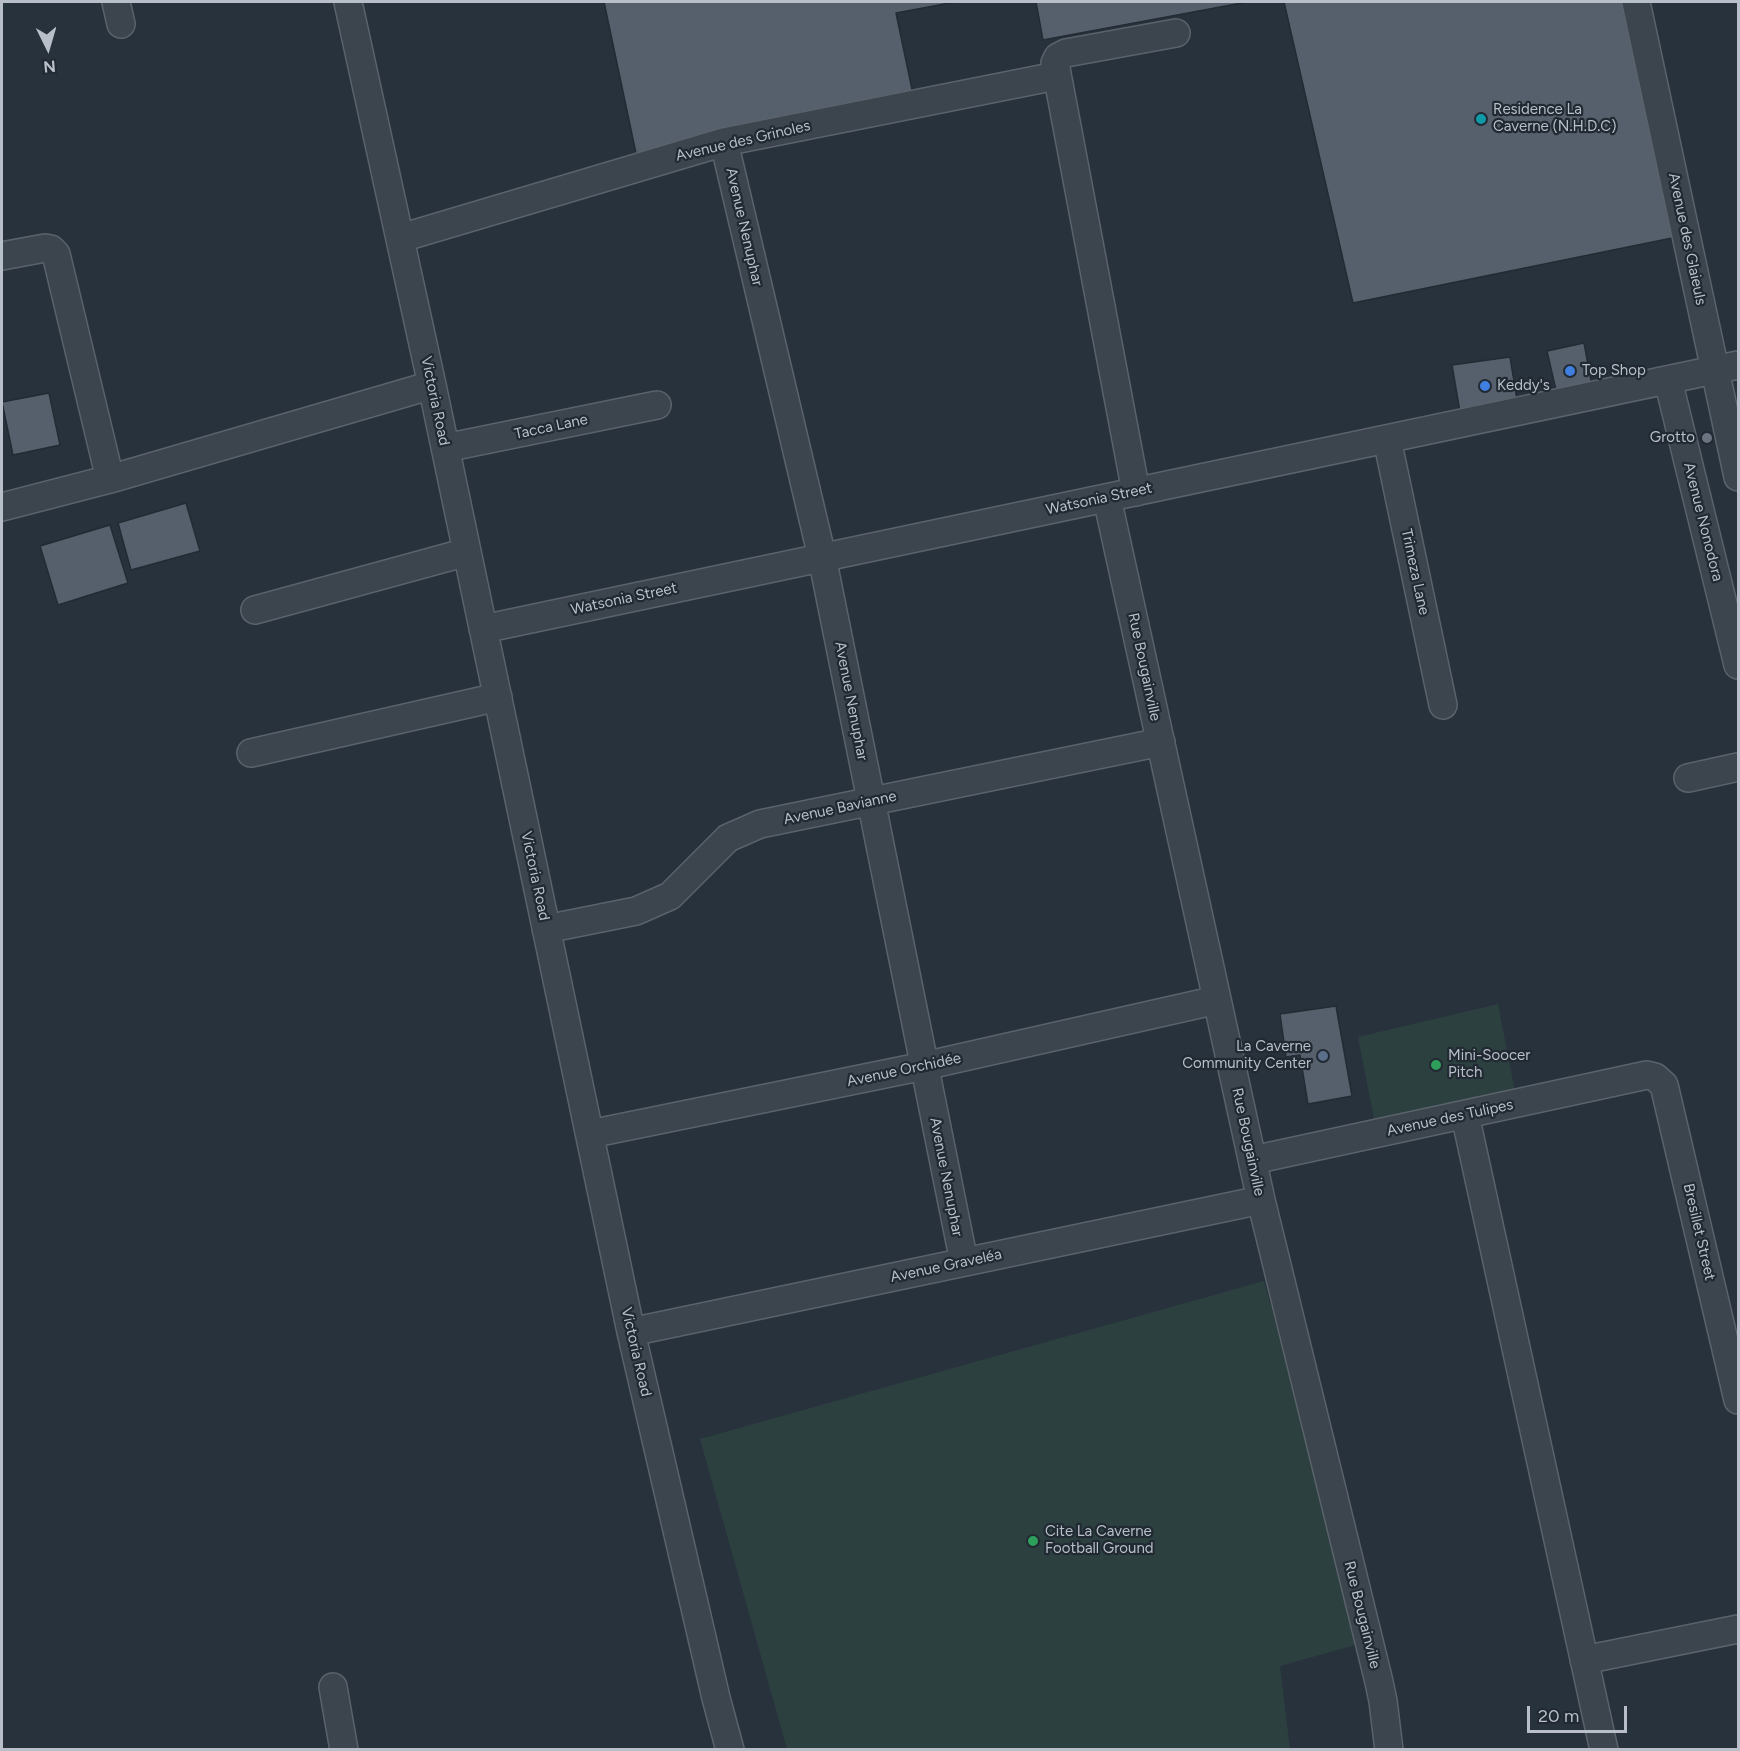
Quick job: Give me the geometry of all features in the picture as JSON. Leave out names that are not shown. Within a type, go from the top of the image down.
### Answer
[{"type":"street","name":"Victoria Road","points":[[348,2],[401,238],[631,1332],[716,1698],[730,1749]]},
{"type":"street","name":"Avenue des Glaieuls","points":[[1636,2],[1727,368],[1738,477]]},
{"type":"street","points":[[1136,492],[1055,63],[1058,57],[1066,53],[1176,33]]},
{"type":"street","name":"Avenue des Grinoles","points":[[401,238],[724,142],[1056,76]]},
{"type":"street","name":"Avenue Nenuphar","points":[[724,142],[822,557],[964,1262]]},
{"type":"street","points":[[2,256],[45,248],[51,249],[56,254],[110,479]]},
{"type":"street","name":"Watsonia Street","points":[[483,629],[1727,368]]},
{"type":"street","name":"Avenue Nonodora","points":[[1668,380],[1738,665]]},
{"type":"street","points":[[2,507],[110,479],[432,385]]},
{"type":"street","name":"Tacca Lane","points":[[445,448],[657,405]]},
{"type":"street","name":"Trimeza Lane","points":[[1387,439],[1443,705]]},
{"type":"street","name":"Rue Bougainville","points":[[1107,498],[1261,1200],[1381,1691],[1389,1749]]},
{"type":"street","points":[[255,610],[467,552]]},
{"type":"street","points":[[251,753],[498,697]]},
{"type":"street","name":"Avenue Bavianne","points":[[546,929],[636,911],[670,896],[728,838],[760,824],[1161,742]]},
{"type":"street","points":[[1688,778],[1738,767]]},
{"type":"street","name":"Avenue Orchidée","points":[[590,1134],[924,1066],[1217,1000]]},
{"type":"street","name":"Avenue des Tulipes","points":[[1253,1160],[1647,1075]]},
{"type":"street","name":"Bresillet Street","points":[[1647,1075],[1655,1077],[1664,1085],[1738,1400]]},
{"type":"street","points":[[1465,1115],[1604,1749]]},
{"type":"street","name":"Avenue Graveléa","points":[[631,1332],[1261,1200]]},
{"type":"street","points":[[1584,1660],[1738,1629]]},
{"type":"street","points":[[333,1687],[344,1749]]},
{"type":"shaded area","name":"Mini-Soocer Pitch","points":[[1498,1004],[1515,1092],[1375,1124],[1358,1037]]},
{"type":"shaded area","name":"Cite La Caverne Football Ground","points":[[1264,1281],[1366,1642],[1280,1666],[1290,1749],[787,1749],[700,1439]]},
{"type":"building","points":[[604,2],[955,2],[896,13],[913,94],[637,158]]},
{"type":"building","points":[[1036,2],[1247,2],[1043,40]]},
{"type":"building","name":"Residence La Caverne (N.H.D.C)","points":[[1284,2],[1626,2],[1677,237],[1353,303]]},
{"type":"building","name":"Top Shop","points":[[1584,343],[1593,391],[1558,399],[1547,351]]},
{"type":"building","name":"Keddy's","points":[[1510,357],[1518,406],[1461,418],[1452,365]]},
{"type":"building","points":[[49,393],[60,445],[13,455],[2,402]]},
{"type":"building","points":[[186,503],[200,551],[131,570],[118,523]]},
{"type":"building","points":[[110,525],[128,583],[58,605],[40,546]]},
{"type":"building","name":"La Caverne Community Center","points":[[1336,1006],[1352,1096],[1308,1104],[1300,1055],[1286,1057],[1280,1014]]},
{"type":"place","name":"Residence La Caverne (N.H.D.C)","points":[[1481,119]]},
{"type":"place","name":"Top Shop","points":[[1570,371]]},
{"type":"place","name":"Keddy's","points":[[1485,386]]},
{"type":"place","name":"Grotto","points":[[1707,438]]},
{"type":"place","name":"La Caverne Community Center","points":[[1323,1056]]},
{"type":"place","name":"Mini-Soocer Pitch","points":[[1436,1065]]},
{"type":"place","name":"Cite La Caverne Football Ground","points":[[1033,1541]]}]
